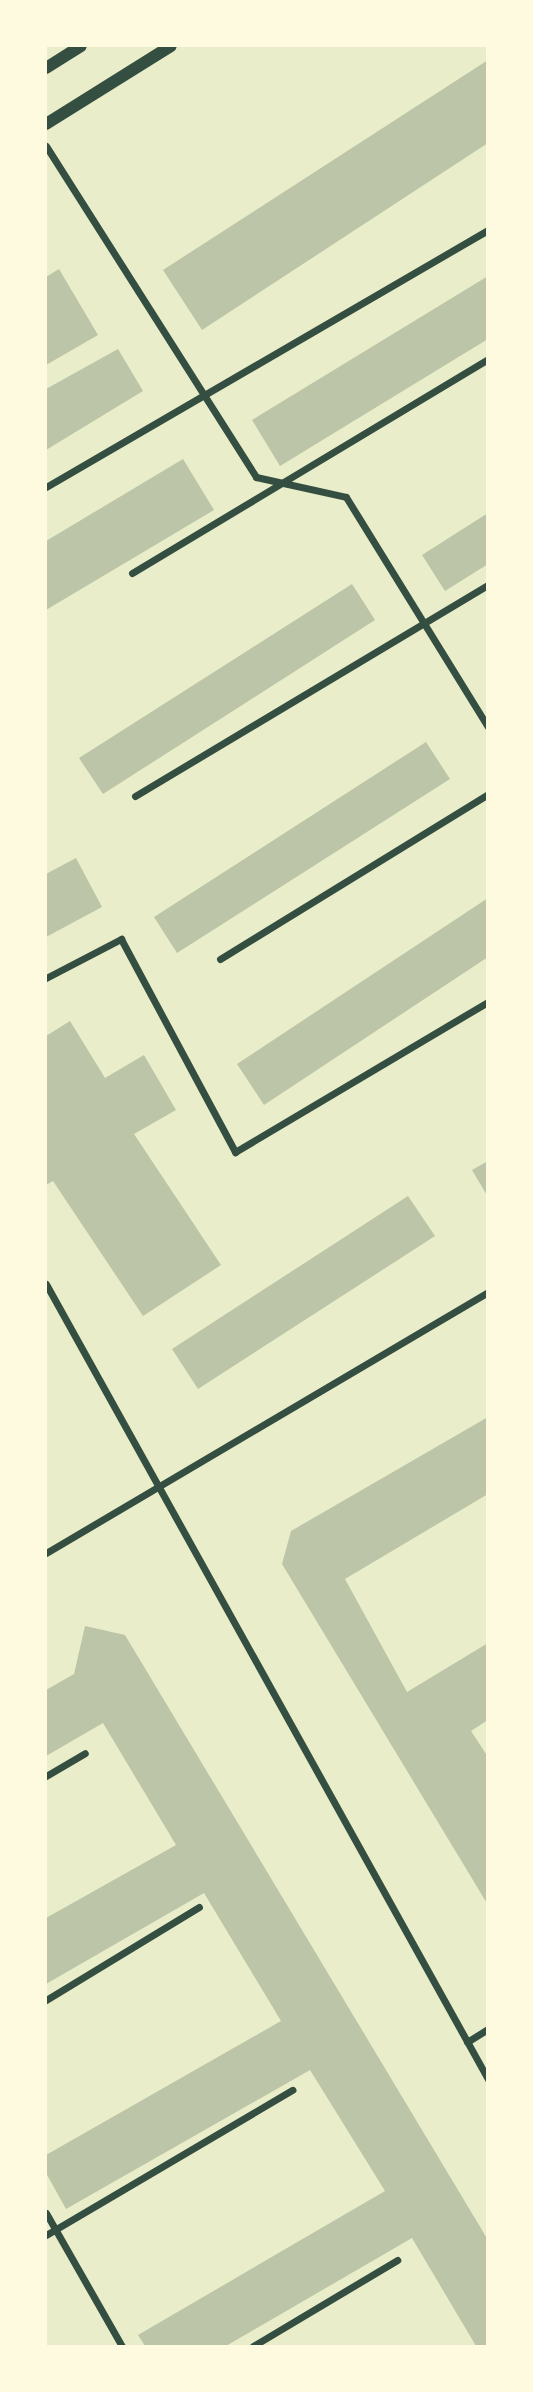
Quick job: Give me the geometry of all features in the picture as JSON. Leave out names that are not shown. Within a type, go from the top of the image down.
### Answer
[{"type":"street","points":[[46,68],[81,46]]},
{"type":"street","points":[[46,124],[171,46]]},
{"type":"street","points":[[46,146],[256,477],[346,497],[488,727]]},
{"type":"street","points":[[46,487],[488,230]]},
{"type":"street","points":[[132,573],[488,359]]},
{"type":"street","points":[[135,796],[488,585]]},
{"type":"street","points":[[220,959],[488,794]]},
{"type":"street","points":[[46,978],[121,939],[235,1153],[488,1002]]},
{"type":"street","points":[[46,1284],[159,1481],[488,2079]]},
{"type":"street","points":[[46,1553],[159,1481],[487,1294]]},
{"type":"street","points":[[46,1776],[85,1753]]},
{"type":"street","points":[[46,2000],[199,1907]]},
{"type":"street","points":[[467,2042],[488,2029]]},
{"type":"street","points":[[46,2235],[292,2090]]},
{"type":"street","points":[[46,2213],[122,2347]]},
{"type":"street","points":[[253,2347],[397,2260]]},
{"type":"building","points":[[488,60],[488,143],[202,330],[163,270]]},
{"type":"building","points":[[59,269],[98,335],[46,365],[46,277]]},
{"type":"building","points":[[488,276],[488,339],[280,466],[252,420]]},
{"type":"building","points":[[118,349],[143,391],[46,450],[46,389]]},
{"type":"building","points":[[183,459],[214,510],[46,610],[46,541]]},
{"type":"building","points":[[488,513],[488,564],[445,591],[422,555]]},
{"type":"building","points":[[352,584],[375,620],[103,794],[79,758]]},
{"type":"building","points":[[426,742],[450,779],[177,953],[154,917]]},
{"type":"building","points":[[76,858],[102,907],[46,937],[46,874]]},
{"type":"building","points":[[488,898],[488,957],[264,1105],[237,1064]]},
{"type":"building","points":[[70,1021],[105,1078],[144,1055],[176,1110],[134,1134],[221,1265],[143,1316],[53,1181],[46,1185],[46,1036]]},
{"type":"building","points":[[488,1161],[488,1197],[472,1170]]},
{"type":"building","points":[[408,1196],[435,1236],[198,1389],[172,1349]]},
{"type":"building","points":[[488,1417],[488,1494],[345,1579],[407,1692],[488,1643],[488,1720],[471,1731],[488,1757],[488,1905],[282,1564],[291,1531]]},
{"type":"building","points":[[85,1626],[125,1635],[488,2240],[488,2346],[476,2346],[412,2238],[226,2346],[145,2346],[138,2335],[385,2191],[310,2070],[66,2209],[46,2173],[46,2155],[281,2021],[204,1893],[46,1984],[46,1918],[176,1845],[103,1723],[46,1756],[46,1690],[74,1674]]}]
